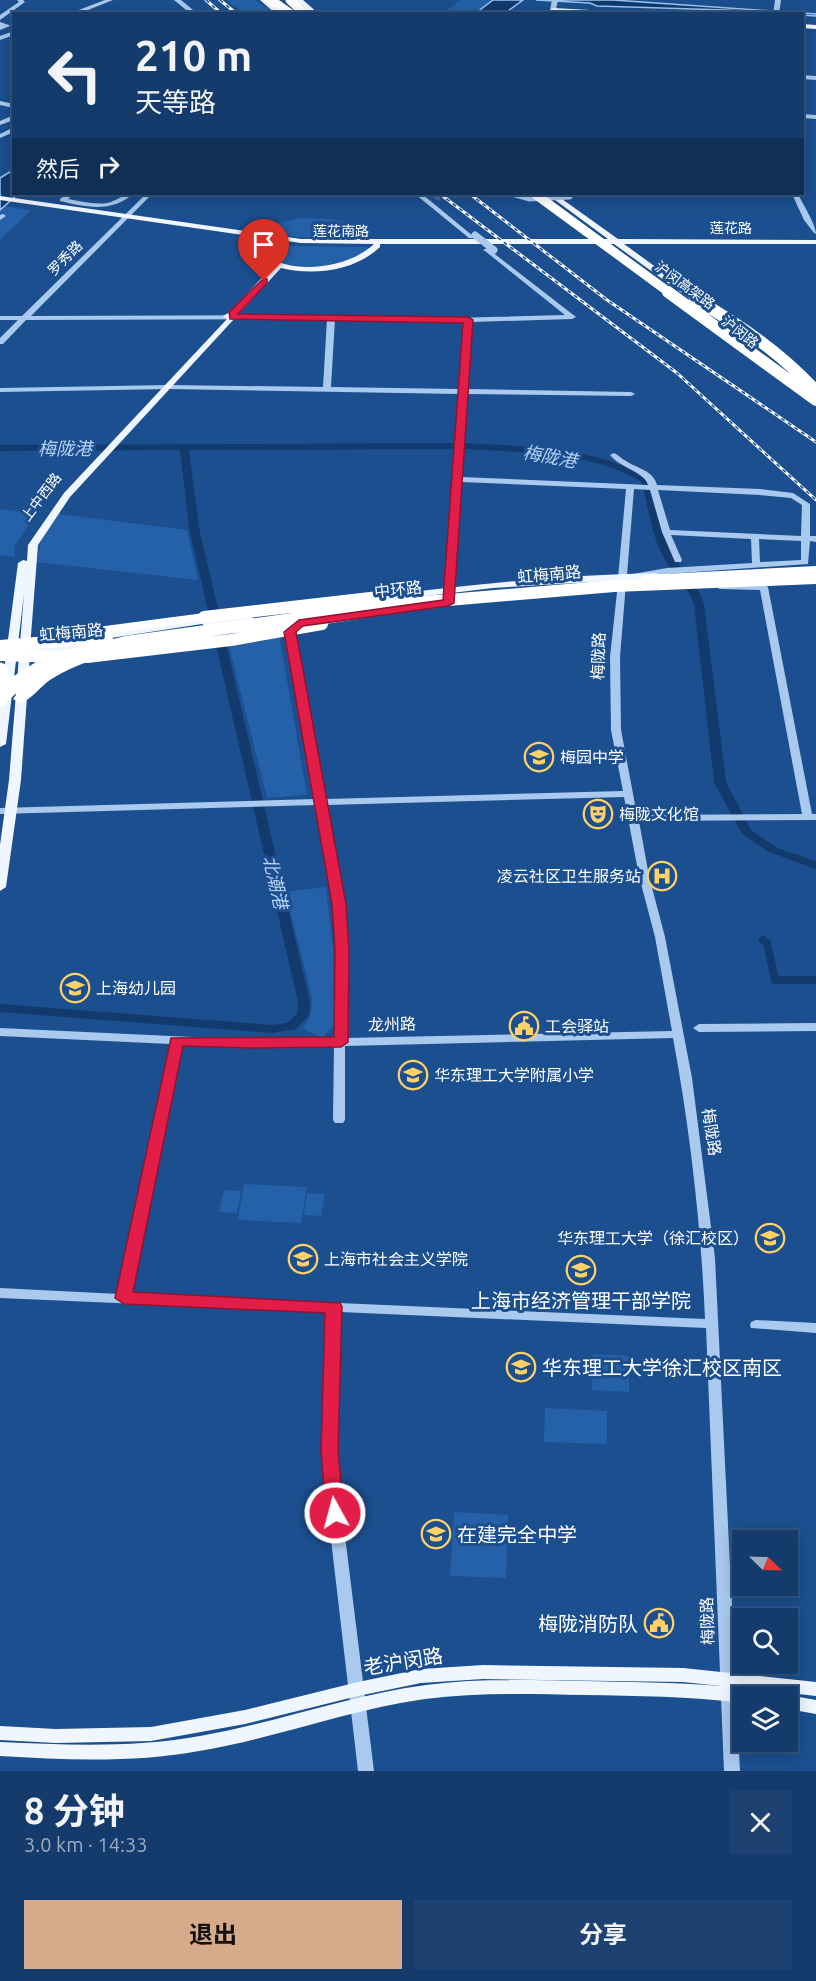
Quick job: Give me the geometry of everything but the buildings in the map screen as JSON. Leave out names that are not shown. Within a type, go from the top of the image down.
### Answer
[{"type":"highway","points":[[285,1],[297,12]]},
{"type":"highway","points":[[285,1],[303,12]]},
{"type":"highway","name":"沪闵高架路","points":[[534,195],[816,400]]},
{"type":"highway","name":"沪闵高架路","points":[[545,195],[816,390]]},
{"type":"highway","points":[[694,299],[737,324],[802,374],[816,390]]},
{"type":"highway","name":"中环路","points":[[0,686],[25,668],[56,654],[136,640],[513,588],[816,569]]},
{"type":"highway","name":"中环路","points":[[0,699],[35,671],[67,657],[111,644],[401,604],[450,594],[816,578]]},
{"type":"highway","points":[[9,649],[66,634],[204,621],[403,594],[513,588]]},
{"type":"highway","points":[[9,649],[114,655],[280,632],[355,618],[450,594]]},
{"type":"highway","points":[[9,649],[136,640],[154,643],[355,618]]},
{"type":"highway","points":[[88,646],[136,640]]},
{"type":"highway","points":[[20,699],[33,685],[71,664],[136,640]]},
{"type":"highway","points":[[0,670],[3,680],[0,699]]},
{"type":"main road","points":[[263,0],[285,1],[311,12]]},
{"type":"main road","points":[[553,6],[588,12]]},
{"type":"main road","points":[[553,6],[610,12]]},
{"type":"main road","name":"沪闵路","points":[[534,195],[816,406]]},
{"type":"main road","points":[[552,195],[694,299]]},
{"type":"main road","name":"莲花南路","points":[[0,200],[303,244],[647,244]]},
{"type":"main road","points":[[253,237],[249,244],[252,252],[259,258],[279,265],[320,268],[345,264],[369,255],[377,244]]},
{"type":"main road","name":"莲花南路","points":[[253,237],[301,241],[598,244]]},
{"type":"main road","points":[[640,258],[637,249],[647,244]]},
{"type":"main road","name":"莲花路","points":[[647,244],[816,244]]},
{"type":"main road","name":"上中西路","points":[[9,649],[33,545],[67,495],[108,447],[279,265]]},
{"type":"main road","name":"虹梅南路","points":[[289,620],[329,605],[408,595],[561,588],[816,569]]},
{"type":"main road","name":"虹梅南路","points":[[289,620],[345,606],[450,594],[622,583],[671,573],[816,569]]},
{"type":"main road","name":"虹梅南路","points":[[9,649],[204,621],[289,620],[450,594],[471,581],[493,585],[541,581],[622,583]]},
{"type":"main road","points":[[541,581],[561,588]]},
{"type":"main road","points":[[391,601],[408,595]]},
{"type":"main road","points":[[329,605],[345,606]]},
{"type":"main road","name":"虹梅南路","points":[[9,649],[88,646],[196,633],[234,622]]},
{"type":"main road","points":[[0,887],[5,811],[20,699],[9,649]]},
{"type":"main road","points":[[0,744],[9,649]]},
{"type":"main road","name":"老沪闵路","points":[[0,1732],[56,1737],[152,1734],[359,1696],[424,1693],[484,1686],[684,1690],[728,1686],[816,1689]]},
{"type":"main road","name":"老沪闵路","points":[[728,1686],[732,1688]]},
{"type":"main road","name":"老沪闵路","points":[[0,1749],[102,1753],[177,1747],[250,1733],[359,1696]]},
{"type":"main road","points":[[798,1704],[816,1707]]},
{"type":"street","points":[[0,18],[11,12],[22,2],[20,0]]},
{"type":"street","points":[[77,12],[110,0]]},
{"type":"street","points":[[179,0],[194,12]]},
{"type":"street","points":[[776,11],[778,0]]},
{"type":"street","points":[[70,195],[62,200],[105,207],[118,203],[129,195]]},
{"type":"street","name":"罗秀路","points":[[0,342],[148,195]]},
{"type":"street","points":[[0,318],[22,320],[331,316],[468,320],[572,317],[421,195]]},
{"type":"street","points":[[518,195],[530,198],[569,196]]},
{"type":"street","points":[[795,195],[807,220],[816,232]]},
{"type":"street","points":[[327,390],[331,316]]},
{"type":"street","points":[[450,594],[468,320]]},
{"type":"street","points":[[0,390],[164,387],[631,394]]},
{"type":"street","points":[[614,455],[621,462],[645,473],[678,560]]},
{"type":"street","points":[[456,479],[760,492],[800,498],[806,504],[805,562],[756,564],[671,573]]},
{"type":"street","name":"梅陇路","points":[[630,486],[617,623],[616,730],[660,937],[704,1201],[713,1324],[732,1771]]},
{"type":"street","points":[[666,532],[816,539]]},
{"type":"street","points":[[755,536],[756,564]]},
{"type":"street","points":[[622,583],[683,588],[764,587],[812,817],[633,818]]},
{"type":"street","points":[[289,620],[320,802],[332,855],[341,927],[339,1120]]},
{"type":"street","points":[[5,811],[628,794]]},
{"type":"street","points":[[699,1028],[816,1027]]},
{"type":"street","name":"龙州路","points":[[0,1032],[251,1044],[677,1034]]},
{"type":"street","points":[[124,1298],[176,1041]]},
{"type":"street","points":[[0,1293],[713,1324]]},
{"type":"street","points":[[334,1307],[330,1471],[359,1696],[366,1771]]},
{"type":"street","points":[[756,1325],[816,1328]]},
{"type":"shaded area","points":[[226,0],[255,0],[273,12],[243,12]]},
{"type":"shaded area","points":[[461,0],[493,0],[477,12],[445,12]]},
{"type":"shaded area","points":[[493,0],[523,0],[506,12],[477,12]]},
{"type":"shaded area","points":[[536,0],[613,0],[787,12],[597,6],[590,3]]},
{"type":"shaded area","points":[[804,13],[816,14],[816,16],[804,15]]},
{"type":"shaded area","points":[[12,171],[12,195],[17,195],[0,210],[0,178]]},
{"type":"shaded area","points":[[4,206],[31,210],[0,240],[0,210]]},
{"type":"shaded area","points":[[302,218],[338,220],[355,226],[369,238],[297,237],[255,232],[269,224]]},
{"type":"shaded area","points":[[257,242],[295,246],[367,247],[372,250],[327,265],[295,266],[280,262],[267,254]]},
{"type":"shaded area","points":[[0,509],[36,514],[14,547],[15,557],[0,555]]},
{"type":"shaded area","points":[[58,514],[187,530],[198,580],[36,562],[42,537]]},
{"type":"shaded area","points":[[279,634],[307,795],[267,798],[228,642]]},
{"type":"shaded area","points":[[326,887],[333,948],[334,1026],[322,1038],[303,1029],[311,1014],[312,997],[285,892]]},
{"type":"shaded area","points":[[244,1184],[307,1187],[301,1223],[238,1220]]},
{"type":"shaded area","points":[[224,1190],[241,1191],[237,1213],[219,1212]]},
{"type":"shaded area","points":[[307,1193],[325,1194],[321,1216],[304,1215]]},
{"type":"shaded area","points":[[593,1354],[629,1356],[629,1392],[592,1390]]},
{"type":"shaded area","points":[[545,1408],[607,1411],[607,1444],[544,1442]]},
{"type":"shaded area","points":[[454,1512],[508,1515],[506,1578],[450,1576]]},
{"type":"waterway","name":"梅陇港","points":[[184,447],[465,446],[586,458],[631,472],[646,481],[666,553],[675,568],[691,586],[699,604],[720,782],[746,832],[773,850],[816,865]]},
{"type":"waterway","name":"梅陇港","points":[[0,448],[184,447]]},
{"type":"waterway","name":"北潮港","points":[[0,1008],[272,1029],[291,1026],[303,1015],[304,1002],[194,528],[184,447]]},
{"type":"waterway","points":[[763,940],[767,943],[775,980],[816,980]]},
{"type":"tunnel","points":[[435,195],[438,197],[451,195]]},
{"type":"railway","points":[[206,0],[220,12]]},
{"type":"railway","points":[[220,0],[235,12]]},
{"type":"railway","points":[[441,195],[677,373],[816,500]]},
{"type":"railway","points":[[471,195],[607,300],[816,442]]},
{"type":"place","name":"梅园中学","points":[[539,757]]},
{"type":"place","name":"梅陇文化馆","points":[[598,814]]},
{"type":"place","name":"凌云社区卫生服务站","points":[[662,876]]},
{"type":"place","name":"上海幼儿园","points":[[75,988]]},
{"type":"place","name":"工会驿站","points":[[524,1026]]},
{"type":"place","name":"华东理工大学附属小学","points":[[413,1075]]},
{"type":"place","name":"华东理工大学（徐汇校区）","points":[[770,1238]]},
{"type":"place","name":"上海市社会主义学院","points":[[303,1259]]},
{"type":"place","name":"上海市经济管理干部学院","points":[[581,1270]]},
{"type":"place","name":"华东理工大学徐汇校区南区","points":[[521,1367]]},
{"type":"place","name":"在建完全中学","points":[[436,1534]]},
{"type":"place","name":"梅陇消防队","points":[[659,1623]]},
{"type":"route","points":[[264,281],[233,314],[233,317],[347,316],[468,320],[448,603],[299,623],[290,632],[339,904],[342,951],[341,1042],[251,1044],[176,1041],[124,1298],[334,1307],[329,1451],[335,1513]]}]
